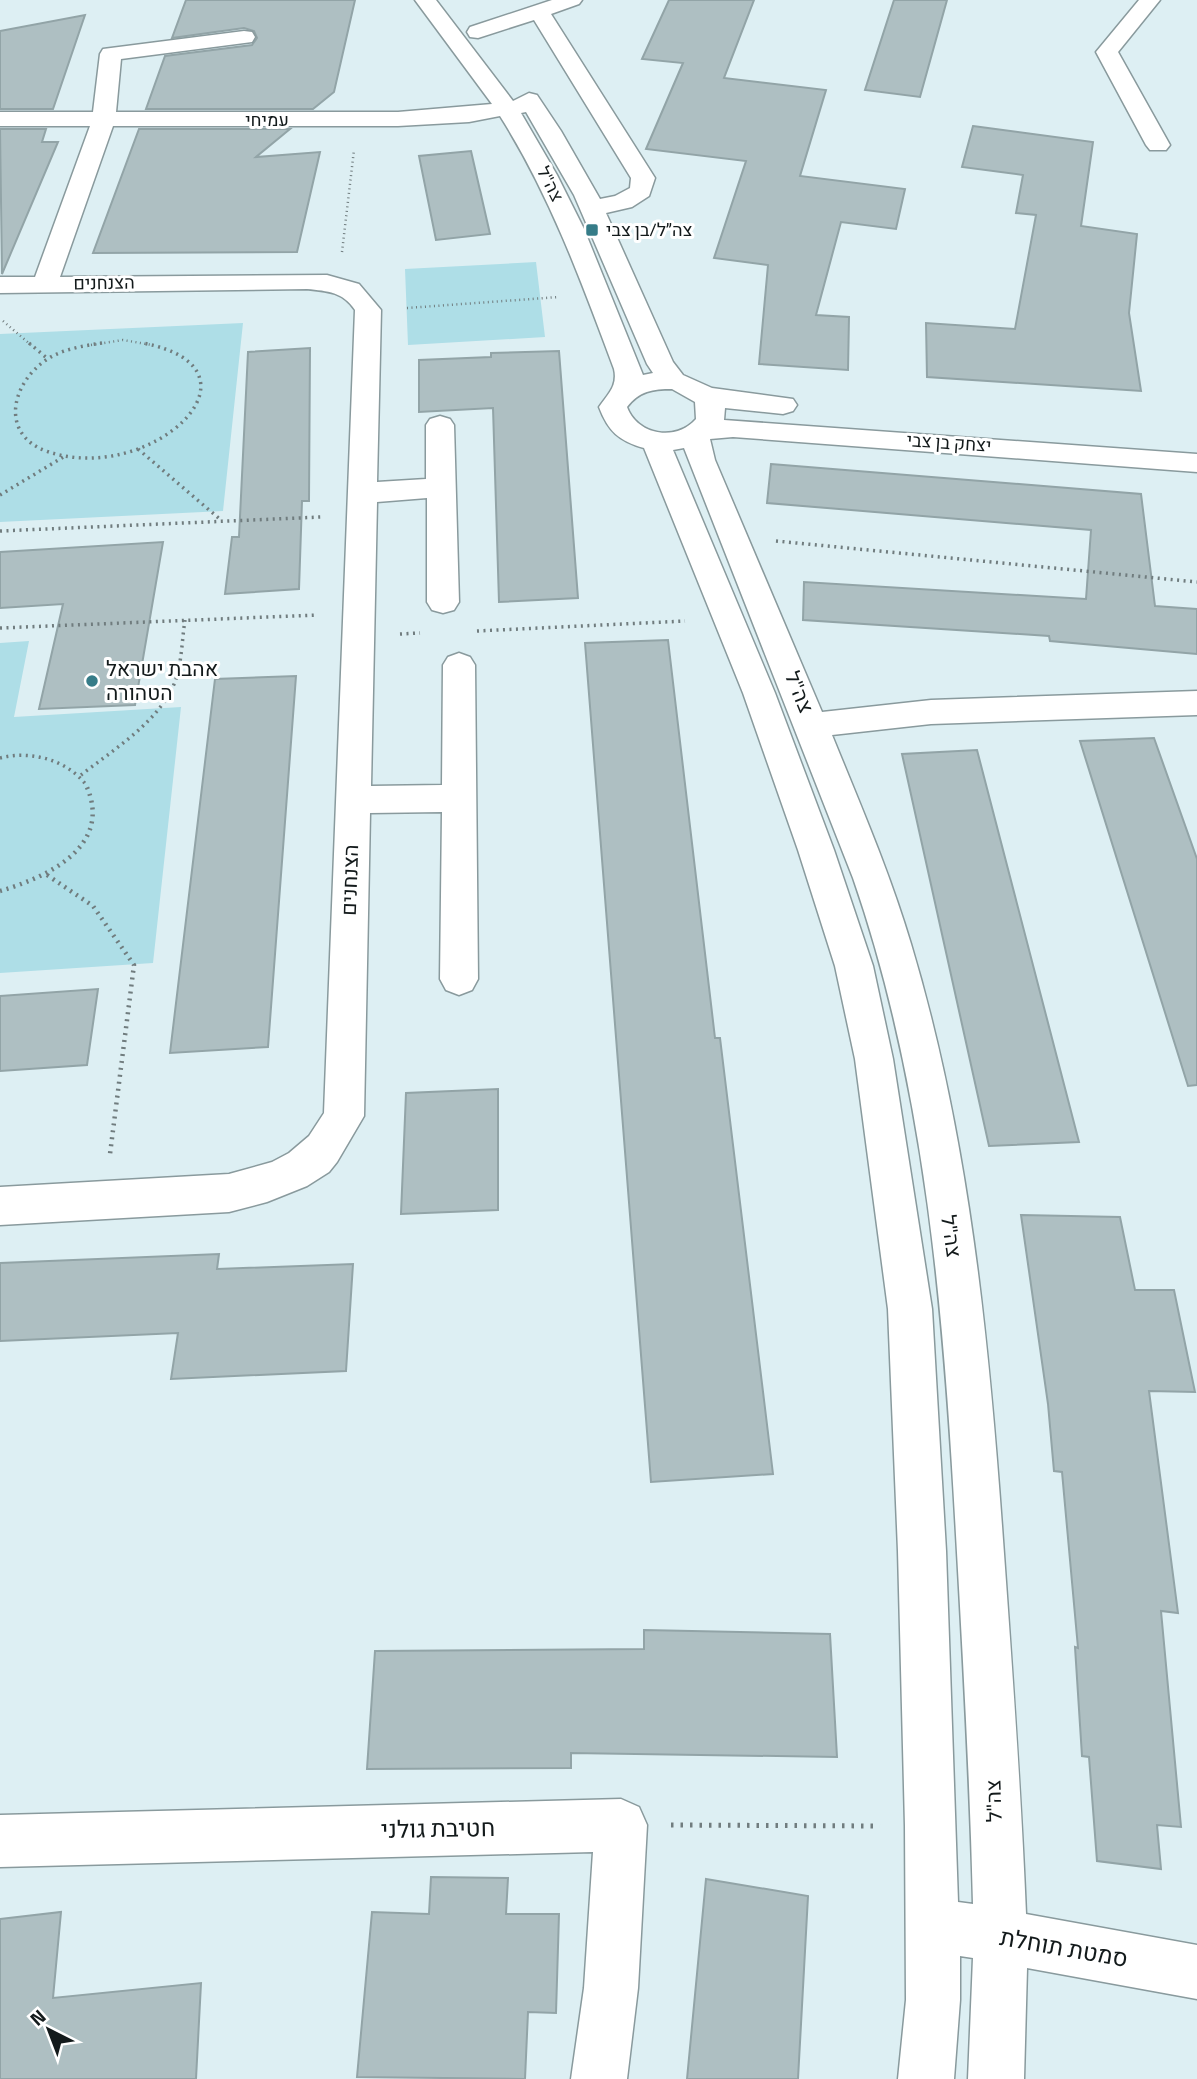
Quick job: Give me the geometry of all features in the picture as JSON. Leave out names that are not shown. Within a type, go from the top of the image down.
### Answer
[{"type":"street","name":"צה\"ל","points":[[425,0],[506,109],[531,148],[565,214],[628,369],[630,379],[626,390]]},
{"type":"street","name":"צה\"ל","points":[[452,0],[559,143],[593,208],[660,363],[673,381]]},
{"type":"street","points":[[478,33],[572,0]]},
{"type":"street","points":[[1150,0],[1107,52],[1158,145]]},
{"type":"street","points":[[539,11],[643,178],[641,191],[623,202],[593,208]]},
{"type":"street","name":"הצנחנים","points":[[244,37],[111,54],[104,119],[45,284],[307,281],[338,285]]},
{"type":"street","name":"עמיחי","points":[[0,118],[358,120],[469,115],[532,104]]},
{"type":"street","points":[[0,285],[45,284]]},
{"type":"street","points":[[338,285],[359,295],[368,310]]},
{"type":"street","name":"הצנחנים","points":[[0,1206],[229,1194],[265,1184],[296,1171],[322,1151],[344,1116],[368,310]]},
{"type":"street","points":[[703,394],[712,413],[709,423],[683,436],[628,433],[614,416],[613,407],[626,390],[647,382],[673,381],[703,394],[733,401],[815,408]]},
{"type":"street","name":"יצחק בן צבי","points":[[855,411],[1197,439]]},
{"type":"street","points":[[440,425],[443,602]]},
{"type":"street","name":"יצחק בן צבי","points":[[683,436],[733,428],[1197,463]]},
{"type":"street","name":"צה\"ל","points":[[683,436],[701,460],[812,725],[858,844],[898,961],[922,1056],[962,1310],[982,1582],[999,1936],[1001,2015],[996,2079]]},
{"type":"street","name":"צה\"ל","points":[[683,436],[729,619],[816,850],[854,966],[874,1059],[910,1309],[931,1826],[933,2000],[926,2079]]},
{"type":"street","points":[[362,504],[442,488]]},
{"type":"street","points":[[459,665],[459,979]]},
{"type":"street","points":[[812,725],[931,712],[1197,703]]},
{"type":"street","points":[[352,800],[459,798]]},
{"type":"street","points":[[599,2079],[611,1989],[621,1825]]},
{"type":"street","name":"חטיבת גולני","points":[[0,1841],[621,1825]]},
{"type":"street","name":"סמטת תוחלת","points":[[932,1924],[1197,1972]]},
{"type":"path","points":[[338,285],[358,120]]},
{"type":"path","points":[[368,310],[598,294]]},
{"type":"path","points":[[0,318],[48,359]]},
{"type":"path","points":[[9,416],[17,433],[37,448],[66,456],[100,457],[138,449],[168,436],[190,417],[201,386],[195,368],[179,353],[154,343],[123,340],[77,347],[48,359],[25,376],[11,396]]},
{"type":"path","points":[[138,449],[223,522]]},
{"type":"path","points":[[0,495],[66,456]]},
{"type":"path","points":[[0,531],[223,522],[362,504]]},
{"type":"path","points":[[734,537],[1197,582]]},
{"type":"path","points":[[468,631],[729,619]]},
{"type":"path","points":[[81,775],[135,730],[174,684],[185,620]]},
{"type":"path","points":[[0,628],[185,620],[358,625],[426,633]]},
{"type":"path","points":[[0,758],[34,755],[61,762],[81,775],[92,794],[94,808],[88,832],[73,855],[47,874],[0,891]]},
{"type":"path","points":[[47,874],[93,906],[134,965],[119,1063],[105,1200]]},
{"type":"path","points":[[621,1825],[931,1826]]},
{"type":"shaded area","points":[[536,262],[545,337],[408,345],[405,269]]},
{"type":"shaded area","points":[[243,323],[223,511],[0,522],[0,334]]},
{"type":"shaded area","points":[[29,641],[14,717],[181,707],[153,963],[0,973],[0,643]]},
{"type":"building","points":[[186,0],[355,0],[334,92],[313,109],[146,109],[165,56],[252,45],[257,38],[254,31],[244,28],[172,38]]},
{"type":"building","points":[[669,0],[754,0],[724,78],[826,90],[800,176],[905,189],[896,229],[841,222],[816,315],[849,317],[848,370],[759,364],[768,265],[714,258],[746,161],[646,149],[683,63],[642,59]]},
{"type":"building","points":[[894,0],[947,0],[920,97],[865,90]]},
{"type":"building","points":[[85,15],[53,109],[0,109],[0,31]]},
{"type":"building","points":[[973,126],[1093,142],[1081,226],[1137,234],[1129,313],[1141,391],[927,377],[926,323],[1015,329],[1036,215],[1016,213],[1023,175],[962,167]]},
{"type":"building","points":[[0,129],[46,129],[42,142],[58,142],[2,274]]},
{"type":"building","points":[[139,129],[290,129],[256,157],[320,152],[297,252],[93,253]]},
{"type":"building","points":[[471,151],[490,234],[436,240],[419,156]]},
{"type":"building","points":[[310,348],[309,501],[302,501],[299,589],[225,594],[232,537],[239,537],[248,352]]},
{"type":"building","points":[[559,351],[578,598],[499,602],[493,408],[419,412],[419,360],[491,357],[491,353]]},
{"type":"building","points":[[771,464],[1141,494],[1155,606],[1197,609],[1197,654],[1050,641],[1049,636],[803,620],[804,582],[1086,599],[1091,530],[767,503]]},
{"type":"building","points":[[163,542],[135,705],[39,709],[63,604],[0,608],[0,552]]},
{"type":"building","points":[[668,640],[715,1038],[720,1038],[773,1474],[651,1482],[585,643]]},
{"type":"building","points":[[296,676],[268,1047],[170,1053],[215,679]]},
{"type":"building","points":[[1154,738],[1197,859],[1197,1085],[1188,1086],[1080,741]]},
{"type":"building","points":[[977,750],[1079,1142],[989,1146],[902,754]]},
{"type":"building","points":[[98,989],[87,1065],[0,1071],[0,996]]},
{"type":"building","points":[[498,1089],[498,1210],[401,1214],[406,1093]]},
{"type":"building","points":[[1021,1215],[1120,1217],[1135,1290],[1174,1290],[1195,1392],[1149,1391],[1178,1613],[1161,1611],[1181,1827],[1157,1825],[1161,1869],[1097,1861],[1089,1757],[1082,1756],[1075,1647],[1078,1648],[1062,1472],[1054,1471],[1048,1404]]},
{"type":"building","points":[[219,1254],[217,1269],[353,1264],[346,1371],[171,1379],[178,1333],[0,1341],[0,1263]]},
{"type":"building","points":[[644,1630],[830,1634],[837,1757],[571,1753],[571,1768],[367,1769],[375,1651],[644,1649]]},
{"type":"building","points":[[431,1877],[508,1878],[506,1914],[559,1914],[556,2013],[528,2012],[525,2079],[357,2077],[372,1912],[429,1914]]},
{"type":"building","points":[[706,1879],[808,1896],[798,2079],[687,2079]]},
{"type":"building","points":[[61,1912],[53,1998],[201,1983],[196,2079],[0,2079],[0,1919]]},
{"type":"place","name":"צה״ל/בן צבי","points":[[592,230]]},
{"type":"place","name":"אהבת ישראל הטהורה","points":[[92,681]]}]
